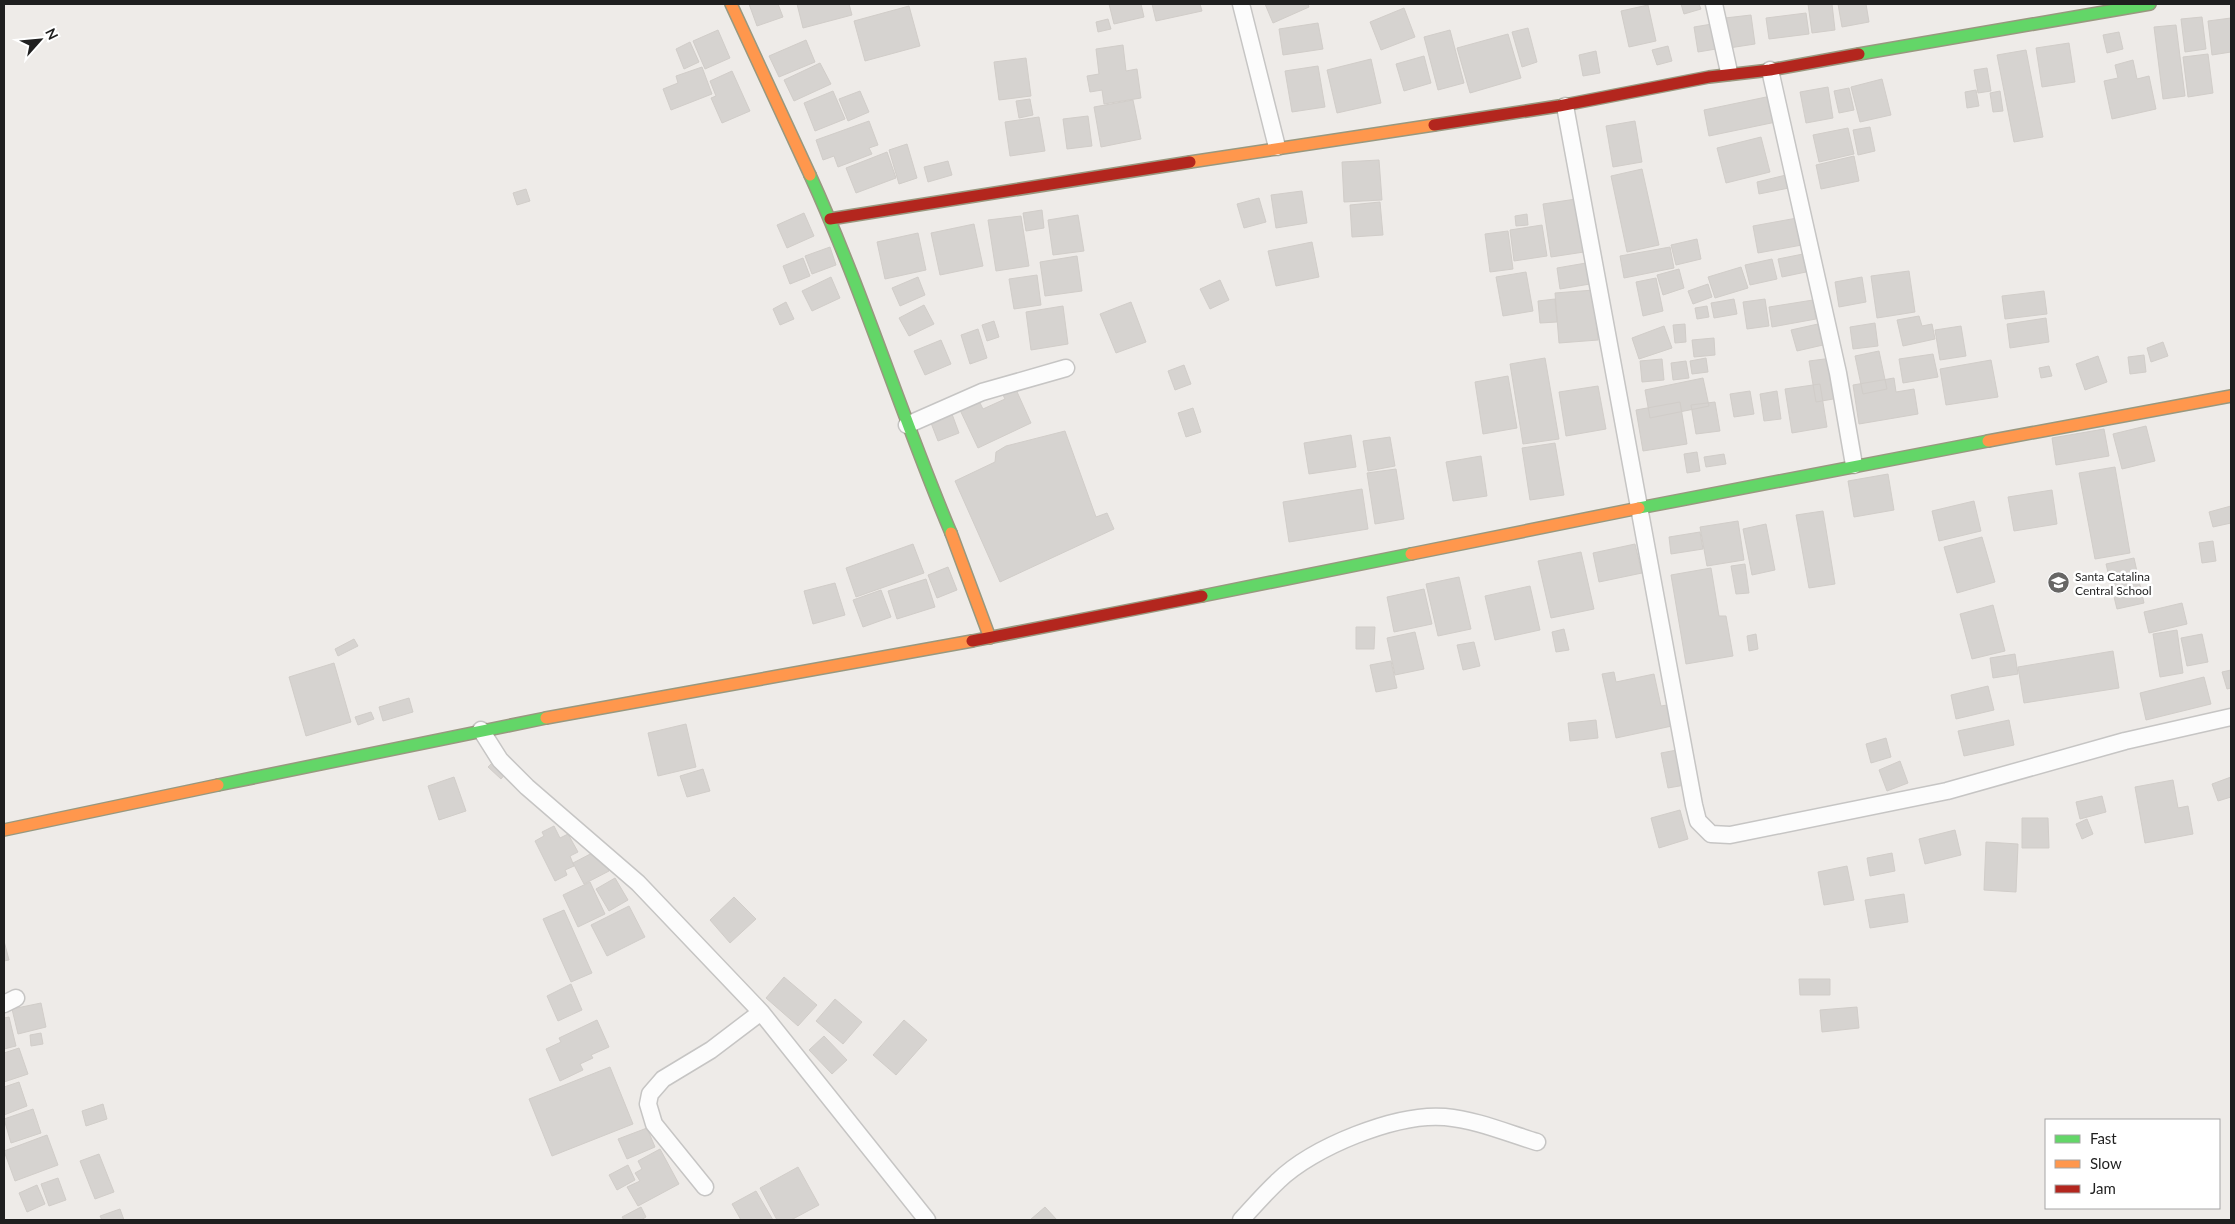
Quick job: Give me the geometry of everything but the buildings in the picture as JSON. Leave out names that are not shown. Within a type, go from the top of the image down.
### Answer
[{"type":"street","points":[[731,4],[830,219],[907,425],[961,557],[990,638]]},
{"type":"street","points":[[1241,4],[1277,147]]},
{"type":"street","points":[[1714,4],[1729,72]]},
{"type":"street","points":[[830,219],[1277,147],[1564,106],[1729,72],[1770,70],[2150,4]]},
{"type":"street","points":[[1770,70],[1838,373],[1854,465]]},
{"type":"street","points":[[1564,106],[1694,804],[1698,821],[1711,834],[1730,834],[1947,791],[2125,741],[2231,717]]},
{"type":"street","points":[[907,425],[982,392],[1066,368]]},
{"type":"street","points":[[4,830],[481,730],[990,638],[1638,510],[1854,465],[2231,396]]},
{"type":"street","points":[[481,730],[500,760],[526,787],[638,883],[761,1012],[927,1220]]},
{"type":"street","points":[[705,1187],[654,1124],[648,1104],[650,1094],[663,1079],[711,1050],[761,1012]]},
{"type":"street","points":[[1242,1220],[1278,1180],[1301,1163],[1372,1129],[1399,1120],[1444,1117],[1469,1121],[1537,1142]]},
{"type":"traffic: fast","points":[[1859,54],[2150,4]]},
{"type":"traffic: fast","points":[[810,175],[865,308],[915,444],[951,533]]},
{"type":"traffic: fast","points":[[1639,508],[1988,441]]},
{"type":"traffic: fast","points":[[1202,596],[1411,554]]},
{"type":"traffic: fast","points":[[218,785],[546,718]]},
{"type":"traffic: slow","points":[[731,4],[810,175]]},
{"type":"traffic: slow","points":[[1190,162],[1434,125]]},
{"type":"traffic: slow","points":[[1988,441],[2231,396]]},
{"type":"traffic: slow","points":[[1411,554],[1639,508]]},
{"type":"traffic: slow","points":[[951,533],[990,638]]},
{"type":"traffic: slow","points":[[546,718],[972,641]]},
{"type":"traffic: slow","points":[[4,830],[218,785]]},
{"type":"traffic: jam","points":[[1434,125],[1559,106],[1709,77],[1770,70],[1859,54]]},
{"type":"traffic: jam","points":[[830,219],[1190,162]]},
{"type":"traffic: jam","points":[[972,641],[1202,596]]},
{"type":"place","name":"Santa Catalina Central School","points":[[2059,583]]}]
